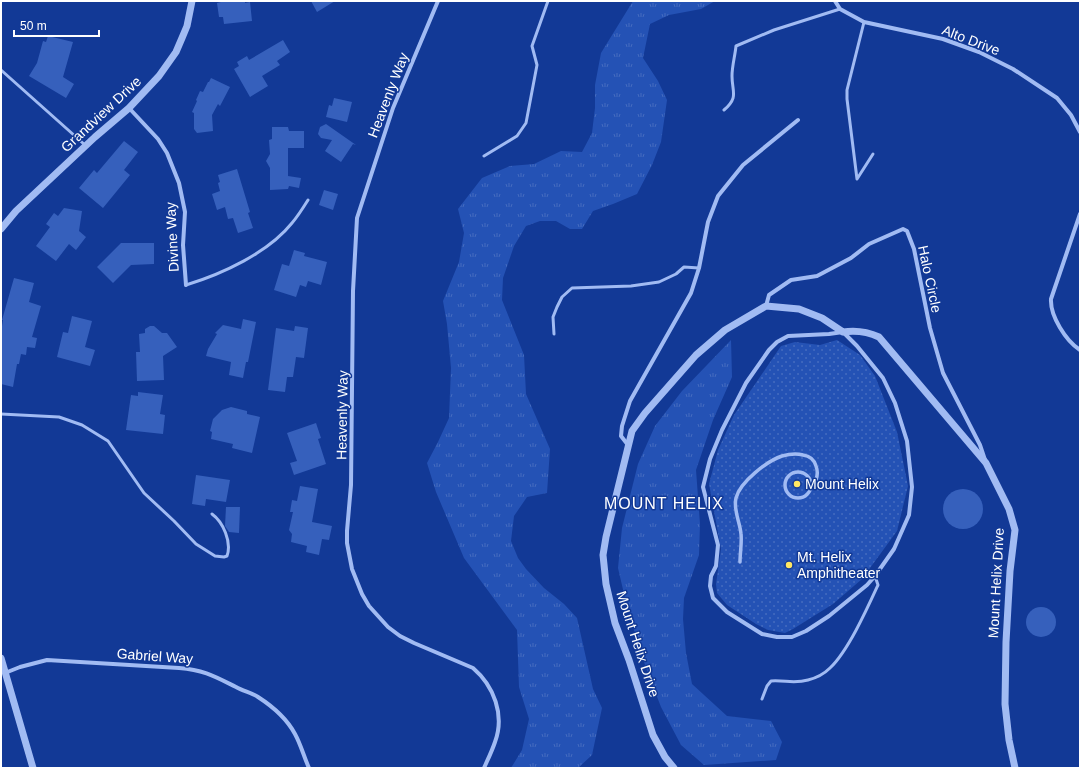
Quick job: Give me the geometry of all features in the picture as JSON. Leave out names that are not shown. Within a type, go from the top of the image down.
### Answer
[{"type":"street","name":"Grandview Drive","points":[[1,229],[16,211],[86,145],[129,108],[159,76],[176,52],[186,26],[192,1]]},
{"type":"street","name":"Heavenly Way","points":[[438,1],[393,108],[357,218],[353,291],[352,485],[347,543],[356,581],[366,600],[378,617],[400,636],[473,668],[486,681],[491,689],[497,706],[499,724],[496,741],[484,768]]},
{"type":"street","name":"Alto Drive","points":[[835,1],[840,8],[864,22],[943,39],[978,52],[1013,69],[1057,98],[1071,116],[1080,132]]},
{"type":"street","name":"Divine Way","points":[[129,108],[158,139],[167,153],[179,183],[185,212],[183,245],[186,285]]},
{"type":"street","points":[[629,447],[621,436],[622,426],[630,401],[691,293],[699,268],[708,222],[718,196],[743,165],[798,120]]},
{"type":"street","points":[[1080,214],[1051,299],[1050,307],[1065,336],[1080,350]]},
{"type":"street","name":"Halo Circle","points":[[766,306],[769,295],[791,280],[817,276],[851,258],[869,244],[903,229],[906,231],[914,249],[930,328],[943,373],[980,445],[986,463]]},
{"type":"street","name":"Mount Helix Drive","points":[[674,768],[665,757],[653,735],[629,660],[615,623],[606,584],[603,555],[606,537],[632,431],[645,413],[696,355],[725,330],[766,306],[799,309],[822,318],[843,332],[857,346],[883,378],[895,403],[907,441],[912,486],[909,515],[894,549],[867,585],[829,616],[806,631],[792,637],[777,637],[762,634],[726,612],[713,598],[710,586],[711,576],[716,566],[718,545],[703,487],[710,459],[722,430],[746,383],[768,350],[777,342],[788,336],[829,334],[843,332],[854,330],[869,332],[879,337],[986,463],[1009,509],[1014,530],[1006,634],[1005,704],[1009,740],[1015,768]]},
{"type":"street","points":[[740,562],[741,533],[735,506],[739,491],[746,480],[782,456],[796,453],[807,455],[814,460],[817,468],[816,478],[814,484],[806,496],[797,498],[789,494],[787,490],[786,482],[794,473],[802,473],[809,477],[811,488]]},
{"type":"street","points":[[1,658],[33,768]]},
{"type":"street","name":"Gabriel Way","points":[[5,673],[47,660],[186,668],[210,674],[257,697],[272,707],[286,721],[295,734],[309,768]]},
{"type":"lane","points":[[484,156],[518,136],[526,123],[536,65],[532,46],[548,1]]},
{"type":"lane","points":[[724,110],[730,105],[735,92],[732,76],[736,46],[774,30],[840,8]]},
{"type":"lane","points":[[864,22],[847,90],[857,179],[873,154]]},
{"type":"lane","points":[[1,70],[86,145]]},
{"type":"lane","points":[[186,285],[209,278],[235,266],[274,242],[292,224],[308,200]]},
{"type":"lane","points":[[554,334],[553,317],[562,297],[572,288],[631,286],[659,282],[676,274],[684,267],[699,268]]},
{"type":"lane","points":[[1,414],[59,417],[82,424],[108,441],[144,493],[196,544],[215,556],[224,557],[227,556],[229,550],[227,538],[219,519],[212,514]]},
{"type":"lane","points":[[762,700],[767,686],[771,681],[794,683],[808,680],[820,675],[831,667],[844,649],[867,609],[878,585],[875,576]]},
{"type":"green space","points":[[633,1],[715,1],[701,9],[669,15],[650,24],[643,58],[658,81],[667,100],[661,142],[652,165],[637,194],[593,211],[582,229],[570,229],[556,221],[540,221],[526,226],[514,246],[503,278],[502,300],[524,355],[526,394],[550,449],[547,493],[527,497],[514,516],[511,541],[518,558],[526,569],[544,588],[564,604],[577,618],[593,689],[602,708],[592,755],[578,768],[511,768],[522,750],[529,719],[519,687],[517,630],[464,558],[436,492],[427,463],[449,418],[451,368],[447,324],[443,301],[459,262],[464,233],[458,209],[482,178],[510,166],[534,164],[561,151],[582,152],[592,133],[595,108],[595,85],[601,53]]},
{"type":"green space","points":[[731,340],[732,377],[713,420],[696,470],[700,524],[699,555],[684,598],[683,619],[686,653],[692,684],[727,716],[771,721],[782,742],[776,760],[704,765],[681,745],[661,707],[646,668],[628,611],[618,568],[622,528],[638,464],[655,426],[682,391]]},
{"type":"green space","points":[[837,340],[860,355],[875,376],[897,432],[908,486],[897,531],[862,579],[833,604],[793,629],[785,633],[768,630],[727,605],[717,593],[716,584],[721,549],[709,484],[718,450],[734,415],[781,346],[795,342],[820,345]]},
{"type":"building","points":[[221,1],[250,2],[252,21],[224,24],[223,17],[219,17],[217,3]]},
{"type":"building","points":[[311,1],[335,1],[317,12]]},
{"type":"building","points":[[48,36],[73,42],[63,77],[74,84],[66,98],[29,76],[37,63],[43,41],[46,42]]},
{"type":"building","points":[[283,40],[290,52],[277,61],[280,65],[262,76],[268,86],[250,97],[234,69],[239,66],[237,62],[247,56],[249,60]]},
{"type":"building","points":[[211,78],[230,87],[220,106],[218,104],[212,115],[213,131],[197,133],[194,129],[194,113],[192,112],[200,91],[203,92]]},
{"type":"building","points":[[334,98],[352,102],[347,122],[326,117],[329,105],[332,106]]},
{"type":"building","points":[[326,124],[356,145],[353,144],[341,162],[325,151],[332,140],[321,138],[318,134],[320,127]]},
{"type":"building","points":[[272,127],[288,127],[289,131],[304,131],[304,148],[288,148],[288,176],[301,178],[299,188],[289,186],[288,189],[270,190],[270,168],[266,161],[270,154],[269,140],[272,139]]},
{"type":"building","points":[[124,141],[138,152],[124,170],[130,175],[103,208],[79,188],[94,170],[97,173]]},
{"type":"building","points":[[237,169],[250,212],[248,213],[253,228],[238,233],[233,218],[228,219],[225,207],[217,210],[212,194],[220,191],[218,175]]},
{"type":"building","points":[[324,190],[338,194],[333,210],[319,205]]},
{"type":"building","points":[[64,208],[82,211],[79,231],[86,237],[76,250],[69,244],[56,261],[36,246],[50,227],[46,224],[54,213],[58,216]]},
{"type":"building","points":[[121,243],[154,243],[154,264],[131,265],[113,283],[97,267]]},
{"type":"building","points":[[294,250],[305,253],[304,256],[327,262],[321,285],[308,281],[306,287],[300,285],[296,297],[274,290],[282,264],[289,266]]},
{"type":"building","points":[[14,278],[34,283],[29,302],[41,306],[32,337],[37,338],[35,348],[27,347],[26,355],[21,354],[19,364],[17,364],[13,387],[1,384],[1,332],[2,320]]},
{"type":"building","points":[[72,316],[92,321],[85,347],[95,350],[90,366],[57,357],[63,332],[68,333]]},
{"type":"building","points":[[243,319],[256,322],[248,362],[246,362],[243,378],[229,375],[231,362],[206,356],[208,349],[217,334],[215,333],[223,325],[241,329]]},
{"type":"building","points":[[150,326],[154,326],[162,333],[167,333],[177,347],[163,356],[164,380],[137,381],[136,352],[140,352],[139,334],[145,333],[145,329]]},
{"type":"building","points":[[295,326],[308,328],[304,358],[296,357],[293,377],[287,377],[285,392],[268,390],[276,328],[294,331]]},
{"type":"building","points":[[138,392],[163,395],[160,414],[165,415],[163,434],[126,430],[131,395],[138,396]]},
{"type":"building","points":[[231,407],[247,411],[247,414],[260,417],[252,453],[232,448],[233,444],[211,439],[212,432],[210,431],[213,419],[222,410]]},
{"type":"building","points":[[316,423],[321,438],[318,439],[326,464],[294,475],[290,463],[297,461],[287,433]]},
{"type":"building","points":[[196,475],[230,480],[226,502],[206,499],[205,506],[192,504]]},
{"type":"building","points":[[300,486],[318,489],[312,522],[332,526],[329,540],[322,539],[319,555],[306,552],[307,546],[291,542],[292,534],[289,530],[293,512],[290,512],[292,500],[297,501]]},
{"type":"building","points":[[967,489],[974,492],[980,498],[983,509],[982,517],[974,526],[967,529],[959,529],[952,526],[944,517],[943,505],[946,498],[955,490]]},
{"type":"building","points":[[226,507],[240,507],[239,533],[229,532],[225,526]]},
{"type":"building","points":[[1041,607],[1052,611],[1056,622],[1052,633],[1041,637],[1030,633],[1026,622],[1030,611]]},
{"type":"place","name":"Mount Helix","points":[[797,484]]},
{"type":"place","name":"Mt. Helix Amphitheater","points":[[789,565]]},
{"type":"district","name":"MOUNT HELIX","points":[[664,503]]}]
